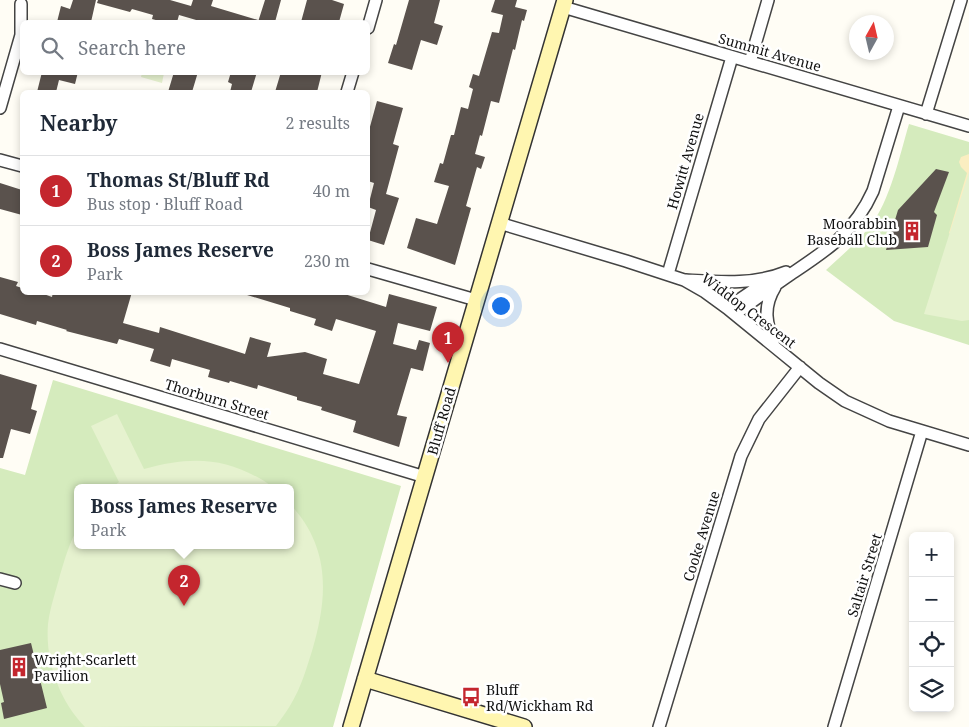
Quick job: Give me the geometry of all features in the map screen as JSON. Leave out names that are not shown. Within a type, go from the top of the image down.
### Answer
[{"type":"main road","name":"Bluff Road","points":[[351,727],[564,4]]},
{"type":"main road","points":[[365,679],[524,727]]},
{"type":"street","points":[[370,21],[376,0]]},
{"type":"street","points":[[750,62],[768,0]]},
{"type":"street","points":[[926,114],[961,0]]},
{"type":"street","points":[[21,4],[21,20]]},
{"type":"street","name":"Summit Avenue","points":[[564,4],[732,57],[969,126]]},
{"type":"street","points":[[0,108],[20,38]]},
{"type":"street","name":"Howitt Avenue","points":[[668,274],[732,57]]},
{"type":"street","points":[[348,90],[352,75]]},
{"type":"street","points":[[731,311],[776,280],[818,257],[844,235],[867,204],[878,176],[899,106]]},
{"type":"street","points":[[0,160],[20,165]]},
{"type":"street","name":"Widdop Crescent","points":[[499,223],[684,280],[705,292],[731,311],[800,368],[845,401],[889,421],[969,445]]},
{"type":"street","points":[[370,270],[476,300]]},
{"type":"street","points":[[684,280],[728,282],[776,280]]},
{"type":"street","points":[[774,347],[766,316],[769,299],[776,280]]},
{"type":"street","name":"Thorburn Street","points":[[0,349],[425,477]]},
{"type":"street","name":"Cooke Avenue","points":[[659,727],[741,456],[759,419],[800,368]]},
{"type":"street","name":"Saltair Street","points":[[834,727],[922,431]]},
{"type":"street","points":[[0,579],[15,583]]},
{"type":"green space","points":[[141,75],[164,75],[162,83],[141,77]]},
{"type":"green space","points":[[909,124],[969,142],[969,345],[894,321],[826,270],[860,238],[877,216],[894,177]]},
{"type":"green space","points":[[969,172],[969,320],[962,321],[924,314]]},
{"type":"green space","points":[[53,380],[401,486],[333,727],[0,727],[0,468],[25,475]]},
{"type":"green space","points":[[117,414],[144,469],[179,462],[211,462],[226,464],[242,470],[268,484],[117,484],[119,482],[91,426]]},
{"type":"green space","points":[[294,509],[313,538],[319,556],[323,592],[317,631],[305,672],[294,699],[276,726],[85,727],[68,705],[61,692],[52,666],[48,638],[50,611],[74,535],[74,549],[294,549]]},
{"type":"sand","points":[[969,154],[969,246],[949,233],[967,173],[959,162],[961,157]]},
{"type":"building","points":[[73,0],[96,0],[91,20],[58,20],[61,6],[70,9]]},
{"type":"building","points":[[98,0],[170,0],[191,6],[193,0],[213,0],[211,6],[258,20],[196,20],[179,15],[178,20],[156,20],[152,19],[153,15],[132,9],[130,12],[97,3]]},
{"type":"building","points":[[265,0],[281,0],[276,20],[259,20]]},
{"type":"building","points":[[307,0],[332,0],[344,4],[340,20],[302,20]]},
{"type":"building","points":[[409,0],[440,0],[434,23],[443,26],[437,45],[421,40],[412,70],[388,63],[394,44],[396,45]]},
{"type":"building","points":[[495,0],[517,0],[515,7],[527,10],[524,21],[522,20],[515,50],[513,49],[499,103],[491,101],[482,136],[480,135],[475,154],[485,157],[481,169],[477,167],[466,206],[471,208],[455,265],[407,248],[416,218],[437,224],[449,186],[434,182],[440,163],[443,164],[451,135],[454,135],[461,107],[468,109],[473,89],[469,87],[473,74],[479,76],[492,32],[499,33],[503,15],[491,12]]},
{"type":"building","points":[[41,75],[77,75],[75,84],[59,80],[56,90],[38,90]]},
{"type":"building","points":[[173,75],[197,75],[193,90],[169,90]]},
{"type":"building","points":[[230,75],[256,75],[252,90],[230,90],[232,84],[228,82]]},
{"type":"building","points":[[280,75],[321,75],[318,90],[276,90]]},
{"type":"building","points":[[377,101],[403,108],[393,144],[399,146],[386,194],[399,198],[384,245],[370,241],[370,232],[376,210],[370,208],[374,183],[370,182],[370,127]]},
{"type":"building","name":"Moorabbin Baseball Club","points":[[936,169],[949,172],[934,212],[937,215],[928,247],[886,250],[898,210]]},
{"type":"building","points":[[0,183],[20,189],[20,214],[0,209]]},
{"type":"building","points":[[0,277],[18,282],[16,286],[20,287],[20,295],[46,295],[52,297],[52,295],[131,295],[123,323],[159,333],[160,327],[245,354],[250,337],[271,343],[267,357],[305,352],[327,359],[323,374],[359,384],[376,331],[336,319],[332,331],[314,325],[316,319],[290,311],[290,308],[247,295],[348,295],[386,307],[389,294],[437,307],[430,331],[398,323],[393,344],[416,350],[419,340],[430,343],[423,371],[411,368],[397,415],[407,417],[399,447],[353,432],[356,421],[321,410],[322,407],[297,400],[297,397],[258,385],[257,389],[208,377],[210,370],[172,359],[170,367],[150,361],[154,349],[119,339],[117,344],[66,331],[37,321],[36,325],[0,314]]},
{"type":"building","points":[[0,374],[37,385],[31,409],[37,411],[30,434],[11,429],[3,458],[0,458]]},
{"type":"building","name":"Wright-Scarlett Pavilion","points":[[31,643],[47,708],[4,719],[1,703],[4,702],[0,684],[0,650]]},
{"type":"place","name":"Moorabbin Baseball Club","points":[[912,231]]},
{"type":"place","name":"Thomas St/Bluff Rd","points":[[448,363]]},
{"type":"place","name":"Boss James Reserve","points":[[184,606]]},
{"type":"place","name":"Wright-Scarlett Pavilion","points":[[19,667]]},
{"type":"place","name":"Bluff Rd/Wickham Rd","points":[[471,697]]}]
